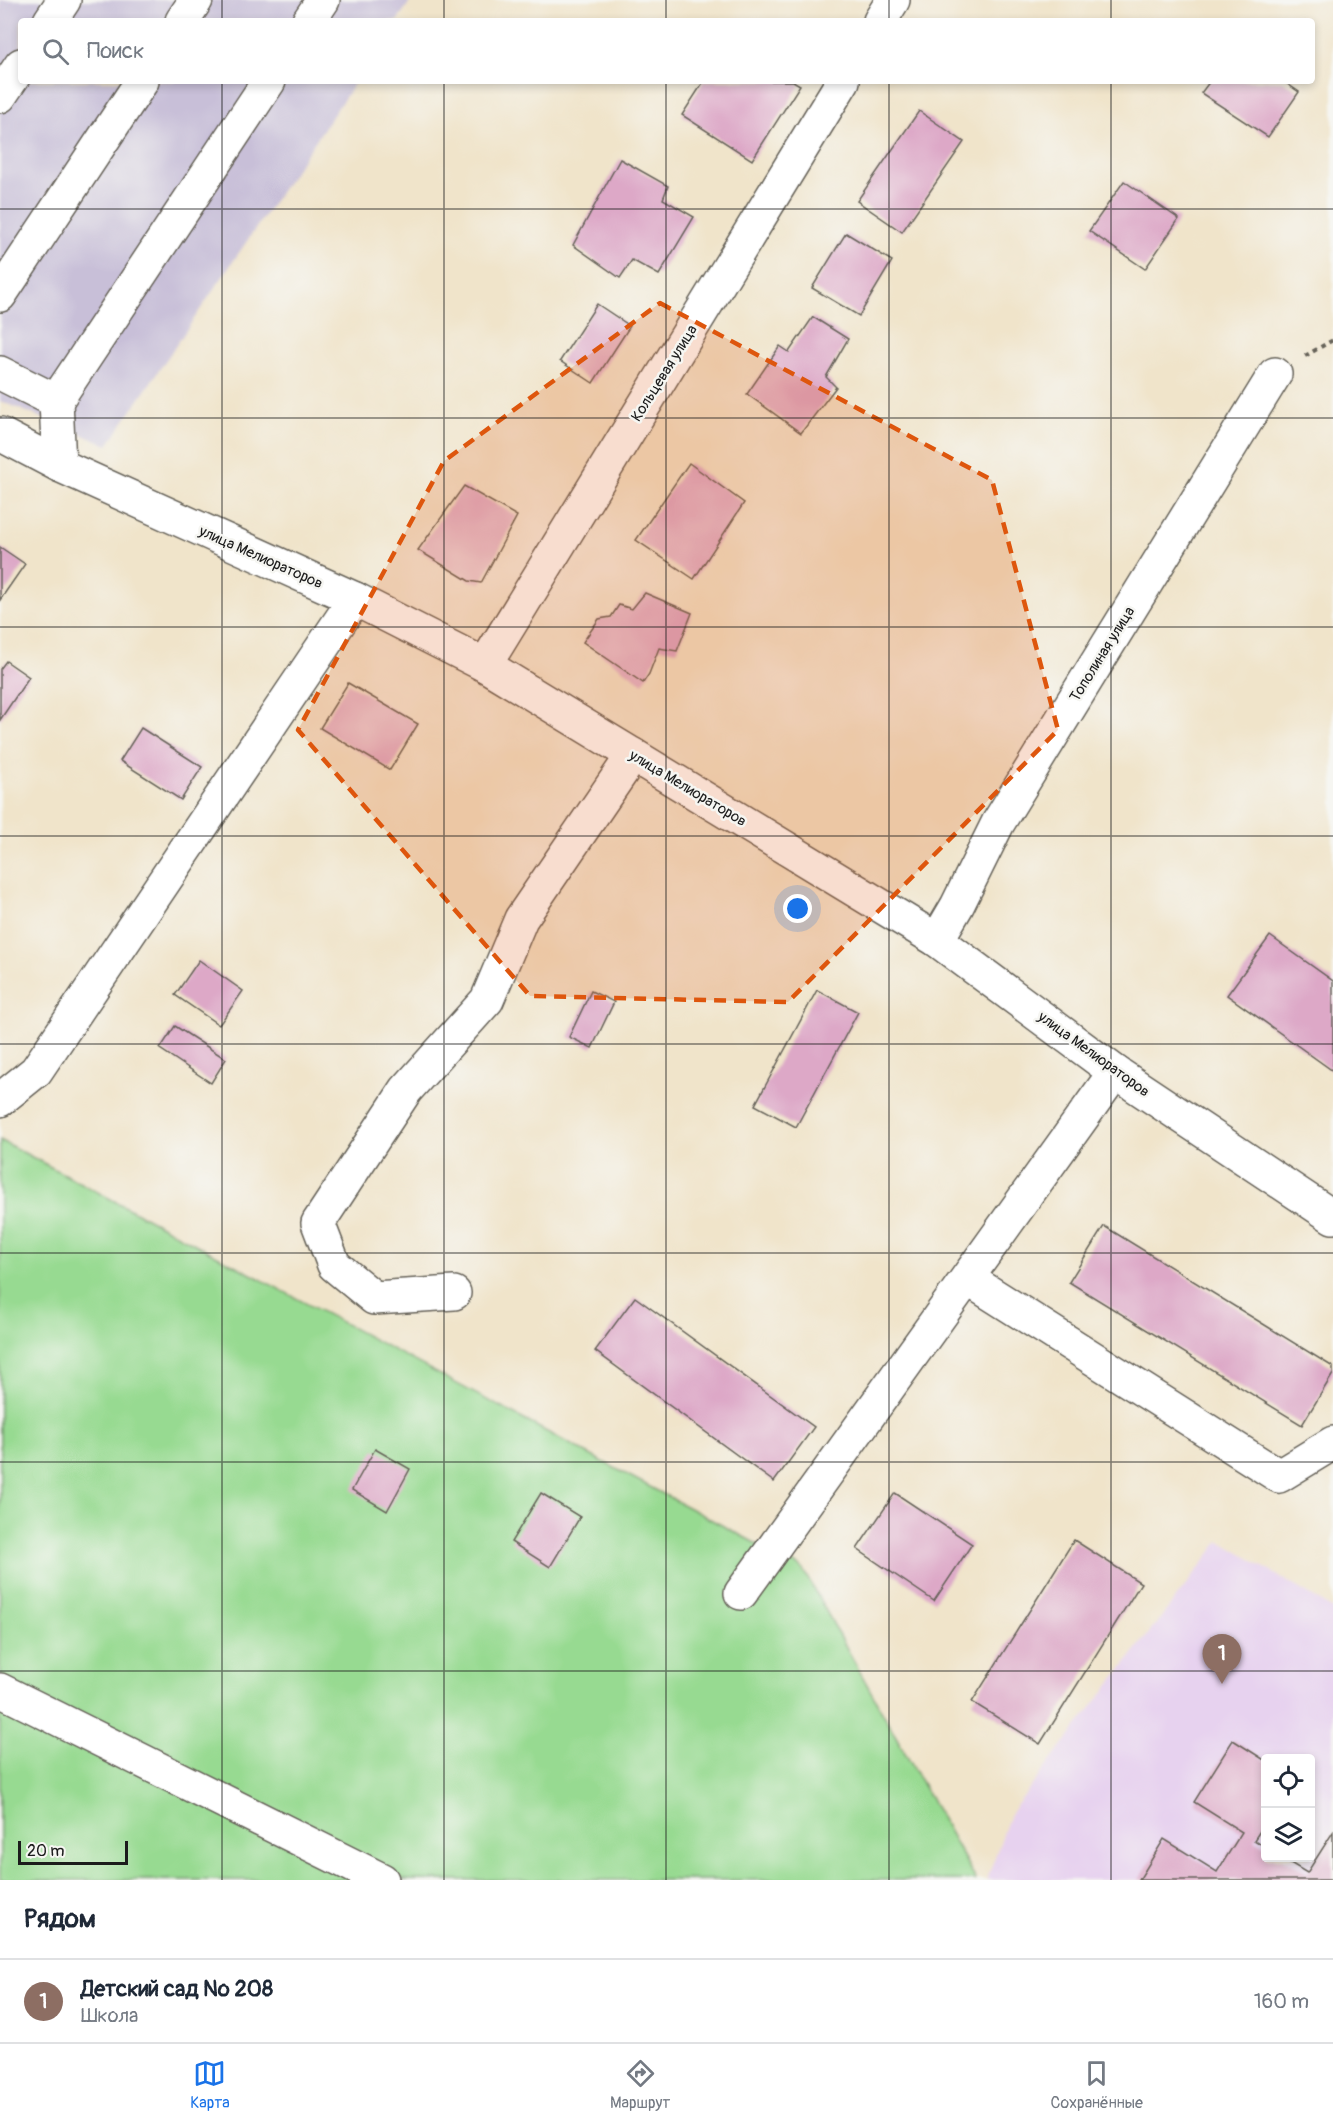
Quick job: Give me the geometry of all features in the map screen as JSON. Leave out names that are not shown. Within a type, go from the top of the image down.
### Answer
[{"type":"street","points":[[52,18],[64,0]]},
{"type":"street","points":[[184,18],[196,0]]},
{"type":"street","points":[[311,18],[323,0]]},
{"type":"street","points":[[882,18],[893,0]]},
{"type":"street","points":[[0,96],[18,69]]},
{"type":"street","points":[[0,295],[140,84]]},
{"type":"street","points":[[59,465],[56,401],[267,84]]},
{"type":"street","name":"Кольцевая улица","points":[[485,665],[841,84]]},
{"type":"street","points":[[0,373],[56,401]]},
{"type":"street","name":"Тополиная улица","points":[[937,940],[957,906],[998,823],[1275,374]]},
{"type":"street","name":"улица Мелиораторов","points":[[0,434],[59,465],[355,599],[485,665],[937,940],[1115,1072],[1333,1217]]},
{"type":"street","points":[[0,1100],[36,1071],[355,599]]},
{"type":"street","points":[[454,1293],[374,1298],[334,1265],[318,1223],[406,1090],[487,1000],[521,919],[633,755]]},
{"type":"street","points":[[741,1593],[1115,1072]]},
{"type":"street","points":[[968,1279],[1280,1476],[1333,1443]]},
{"type":"street","points":[[0,1690],[382,1880]]},
{"type":"highlighted area","points":[[660,303],[992,480],[1058,730],[788,1002],[530,996],[298,730],[444,461]]},
{"type":"shaded area","points":[[0,0],[411,0],[399,18],[18,18],[18,84],[354,84],[108,445],[0,401]]},
{"type":"shaded area","points":[[1220,1541],[1333,1609],[1333,1880],[987,1880],[1010,1814]]},
{"type":"green space","points":[[0,1140],[802,1568],[976,1880],[0,1880]]},
{"type":"building","points":[[702,84],[800,85],[752,160],[682,115]]},
{"type":"building","points":[[1208,84],[1287,84],[1299,92],[1268,137],[1201,93]]},
{"type":"building","points":[[919,111],[964,142],[902,232],[857,201]]},
{"type":"building","points":[[620,159],[668,186],[663,199],[694,217],[659,275],[632,260],[620,278],[573,245]]},
{"type":"building","points":[[1124,181],[1179,219],[1145,269],[1089,231]]},
{"type":"building","points":[[846,233],[892,261],[859,316],[812,288]]},
{"type":"building","points":[[597,304],[630,326],[593,383],[560,361]]},
{"type":"building","points":[[813,317],[848,339],[826,377],[836,387],[801,433],[747,394],[780,346],[789,352]]},
{"type":"building","points":[[689,463],[744,503],[694,579],[636,540]]},
{"type":"building","points":[[464,486],[517,516],[481,583],[469,581],[418,550]]},
{"type":"building","points":[[0,547],[25,564],[0,600]]},
{"type":"building","points":[[645,593],[692,613],[677,651],[659,648],[643,683],[583,642],[599,619],[611,617],[619,605],[632,609]]},
{"type":"building","points":[[6,661],[29,677],[0,720],[0,669]]},
{"type":"building","points":[[348,683],[418,724],[390,770],[320,728]]},
{"type":"building","points":[[141,728],[202,767],[181,800],[120,761]]},
{"type":"building","points":[[1270,936],[1333,981],[1333,1071],[1227,995]]},
{"type":"building","points":[[199,960],[243,991],[219,1025],[175,995]]},
{"type":"building","points":[[817,990],[858,1012],[796,1127],[755,1105]]},
{"type":"building","points":[[591,991],[614,1002],[592,1048],[569,1037]]},
{"type":"building","points":[[175,1026],[226,1059],[211,1083],[160,1049]]},
{"type":"building","points":[[1104,1226],[1333,1367],[1333,1374],[1302,1425],[1069,1282]]},
{"type":"building","points":[[635,1297],[814,1427],[774,1482],[595,1351]]},
{"type":"building","points":[[375,1449],[410,1469],[387,1511],[352,1490]]},
{"type":"building","points":[[541,1493],[580,1517],[550,1567],[511,1542]]},
{"type":"building","points":[[895,1493],[972,1544],[934,1601],[857,1549]]},
{"type":"building","points":[[1074,1540],[1141,1583],[1040,1744],[972,1702]]},
{"type":"building","points":[[1233,1740],[1261,1758],[1261,1830],[1254,1840],[1261,1844],[1261,1862],[1289,1862],[1307,1873],[1333,1832],[1333,1880],[1139,1880],[1164,1839],[1217,1872],[1242,1832],[1194,1802]]},
{"type":"place","name":"Детский сад № 208","points":[[1222,1684]]}]
